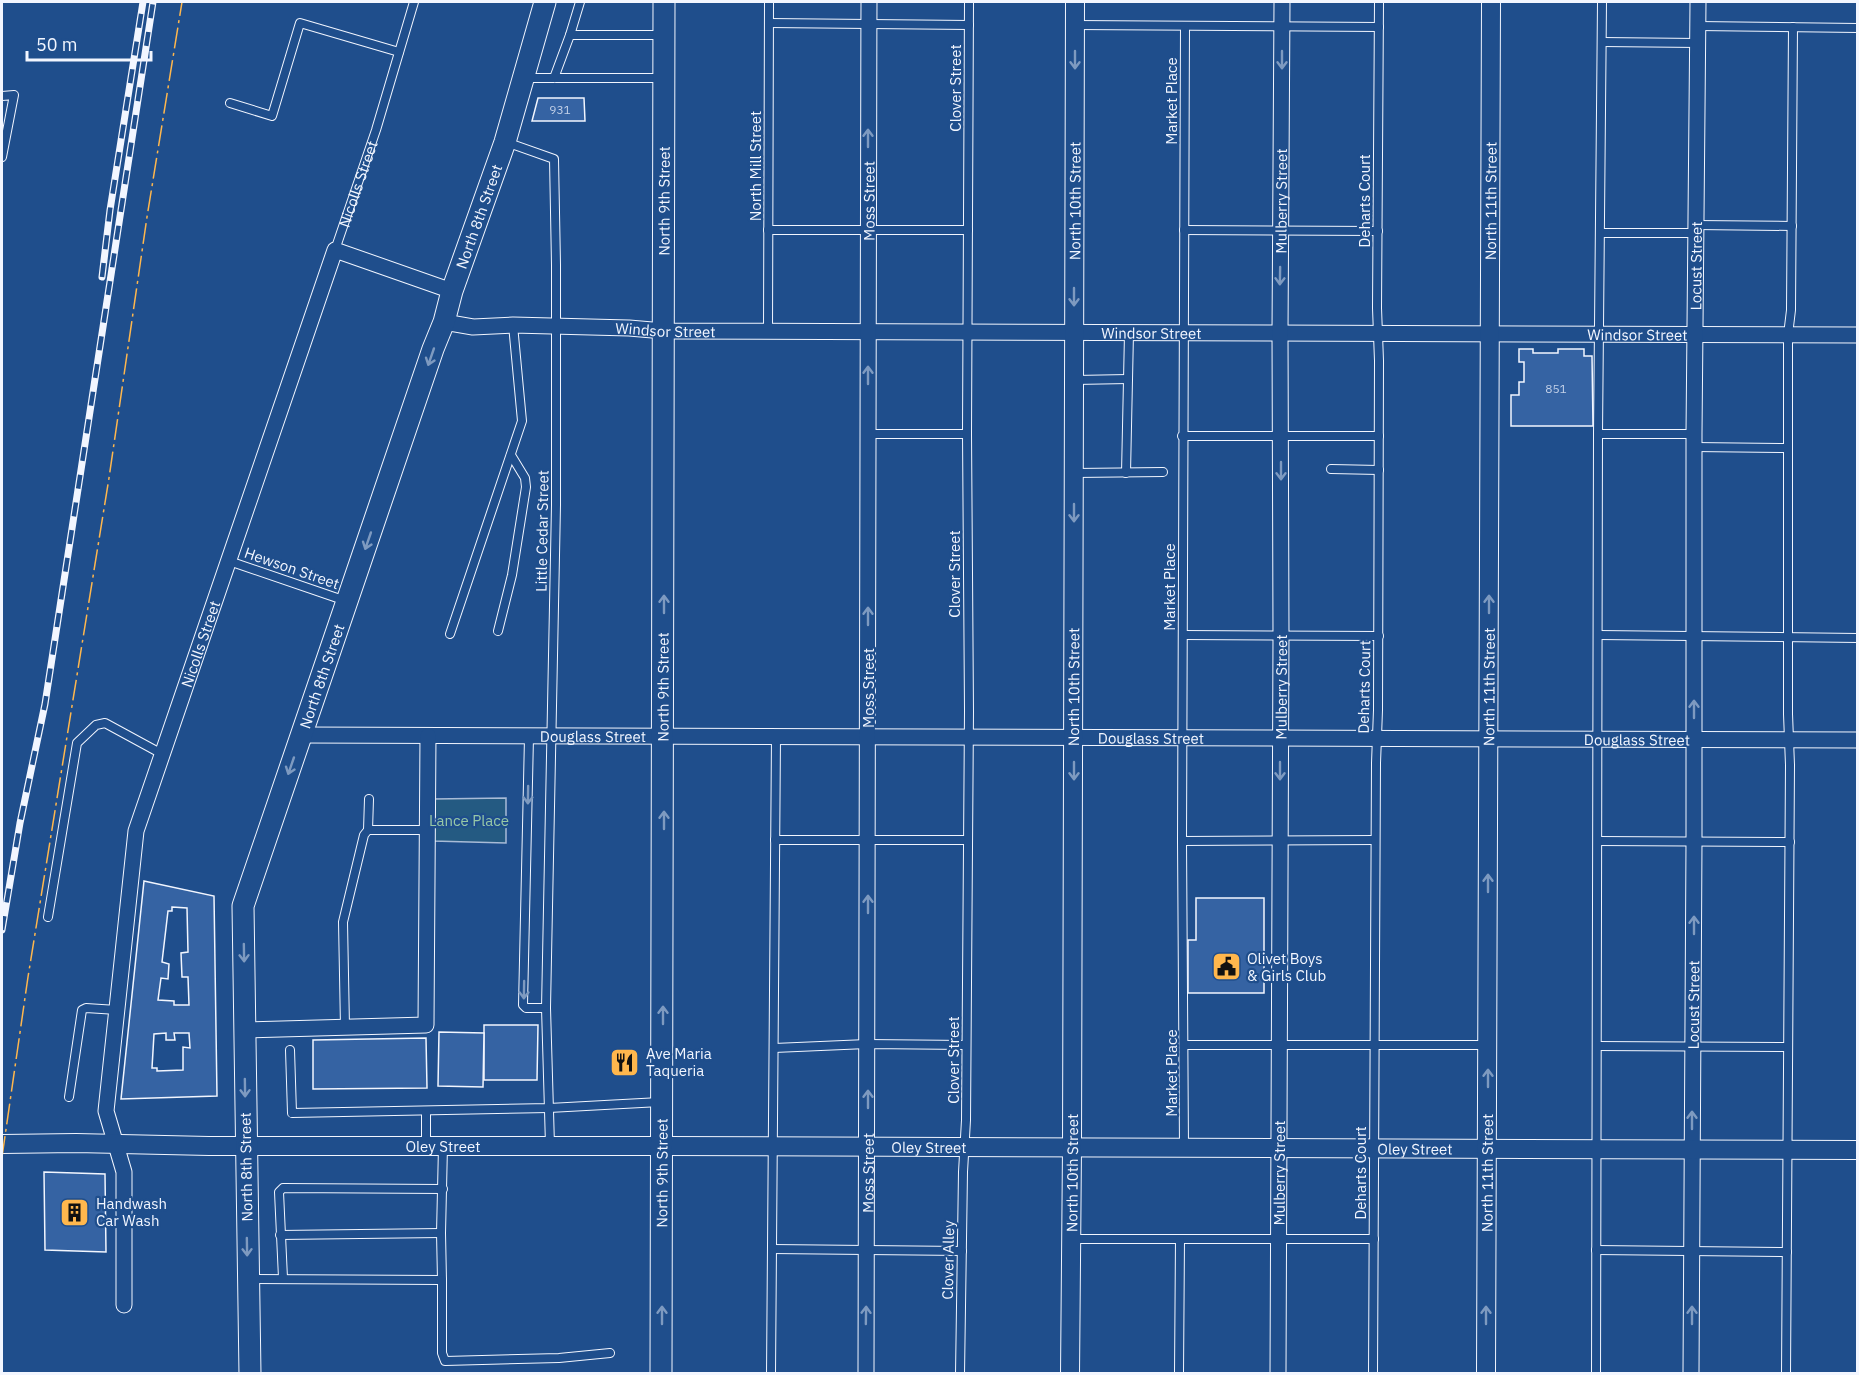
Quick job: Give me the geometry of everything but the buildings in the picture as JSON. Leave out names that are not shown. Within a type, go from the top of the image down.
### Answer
[{"type":"main road","name":"North 8th Street","points":[[250,1374],[243,906],[444,322],[452,291],[505,142],[545,2]]},
{"type":"main road","name":"North 9th Street","points":[[661,1374],[664,2]]},
{"type":"street","name":"Moss Street","points":[[866,1374],[869,2]]},
{"type":"street","name":"North 10th Street","points":[[1070,1374],[1075,2]]},
{"type":"street","name":"Mulberry Street","points":[[1278,1374],[1282,2]]},
{"type":"street","name":"North 11th Street","points":[[1486,1374],[1491,2]]},
{"type":"street","name":"Locust Street","points":[[1692,1374],[1694,441],[1698,2]]},
{"type":"street","points":[[335,250],[452,291]]},
{"type":"street","name":"Nicolls Street","points":[[124,1305],[124,1172],[106,1111],[136,831],[335,250]]},
{"type":"street","name":"Windsor Street","points":[[444,322],[473,327],[513,325],[664,331],[1857,335]]},
{"type":"street","name":"Douglass Street","points":[[302,735],[1857,740]]},
{"type":"street","points":[[244,1030],[426,1025],[428,736]]},
{"type":"street","name":"Oley Street","points":[[2,1144],[1857,1150]]},
{"type":"lane","name":"Nicolls Street","points":[[335,250],[376,130],[414,2]]},
{"type":"lane","points":[[554,78],[580,2]]},
{"type":"lane","name":"North Mill Street","points":[[768,331],[770,2]]},
{"type":"lane","name":"Clover Street","points":[[964,1147],[968,738],[969,2]]},
{"type":"lane","name":"Deharts Court","points":[[1373,1374],[1379,636],[1379,2]]},
{"type":"lane","points":[[1596,1374],[1598,434],[1602,2]]},
{"type":"lane","points":[[230,103],[272,116],[300,22],[399,52]]},
{"type":"lane","points":[[769,23],[969,25]]},
{"type":"lane","points":[[1075,25],[1379,27]]},
{"type":"lane","name":"Market Place","points":[[1184,1148],[1182,436],[1185,26]]},
{"type":"lane","points":[[1698,26],[1857,28]]},
{"type":"lane","points":[[1786,1374],[1790,842],[1788,335],[1791,310],[1792,27]]},
{"type":"lane","points":[[570,36],[664,35]]},
{"type":"lane","points":[[1602,42],[1698,43]]},
{"type":"lane","points":[[523,78],[664,78]]},
{"type":"lane","points":[[2,96],[14,95],[2,157]]},
{"type":"lane","name":"Little Cedar Street","points":[[505,142],[554,159],[556,505],[546,1008],[550,1146]]},
{"type":"lane","points":[[1600,233],[1792,226]]},
{"type":"lane","points":[[768,230],[968,230]]},
{"type":"lane","points":[[1184,231],[1378,231]]},
{"type":"lane","points":[[450,634],[522,421],[513,325]]},
{"type":"lane","points":[[1126,473],[1129,333]]},
{"type":"lane","points":[[1073,380],[1128,380]]},
{"type":"lane","points":[[868,434],[967,435]]},
{"type":"lane","points":[[1598,434],[1788,447]]},
{"type":"lane","points":[[1182,436],[1379,436]]},
{"type":"lane","points":[[498,631],[512,575],[526,488],[525,478],[511,455]]},
{"type":"lane","points":[[1331,469],[1379,470]]},
{"type":"lane","points":[[1074,473],[1163,472]]},
{"type":"lane","name":"Hewson Street","points":[[229,561],[347,602]]},
{"type":"lane","points":[[1183,635],[1379,636]]},
{"type":"lane","points":[[1599,635],[1857,638]]},
{"type":"lane","points":[[48,917],[77,743],[96,725],[105,723],[162,754]]},
{"type":"lane","points":[[529,736],[523,1005],[526,1008],[546,1008]]},
{"type":"lane","points":[[771,1374],[776,737]]},
{"type":"lane","points":[[345,1027],[343,922],[364,835],[368,830],[369,799]]},
{"type":"lane","points":[[368,830],[427,830]]},
{"type":"lane","points":[[775,840],[967,840]]},
{"type":"lane","points":[[1182,841],[1376,840]]},
{"type":"lane","points":[[1598,841],[1790,842]]},
{"type":"lane","points":[[69,1097],[81,1010],[86,1008],[117,1011]]},
{"type":"lane","points":[[774,1048],[867,1044],[966,1045]]},
{"type":"lane","points":[[1185,1045],[1488,1045]]},
{"type":"lane","points":[[1597,1046],[1788,1047]]},
{"type":"lane","points":[[290,1050],[292,1113],[549,1108],[663,1102]]},
{"type":"lane","points":[[426,1111],[443,1189],[442,1353],[445,1361],[559,1358],[610,1353]]},
{"type":"lane","name":"Clover Alley","points":[[960,1374],[964,1147]]},
{"type":"lane","points":[[283,1278],[279,1192],[283,1188],[443,1189]]},
{"type":"lane","points":[[280,1235],[441,1233]]},
{"type":"lane","points":[[1071,1239],[1374,1239]]},
{"type":"lane","points":[[1179,1374],[1180,1239]]},
{"type":"lane","points":[[772,1249],[962,1251]]},
{"type":"lane","points":[[1596,1250],[1787,1252]]},
{"type":"lane","points":[[248,1279],[442,1280]]},
{"type":"green space","name":"Lance Place","points":[[506,798],[506,843],[433,841],[433,799]]},
{"type":"railway","points":[[102,277],[110,210],[143,2]]},
{"type":"railway","points":[[2,930],[20,823],[45,704],[153,2]]},
{"type":"power","points":[[2,1157],[28,977],[109,478],[147,217],[182,2]]},
{"type":"place","name":"Olivet Boys & Girls Club","points":[[1226,967]]},
{"type":"place","name":"Ave Maria Taqueria","points":[[625,1062]]},
{"type":"place","name":"Handwash Car Wash","points":[[75,1212]]}]
